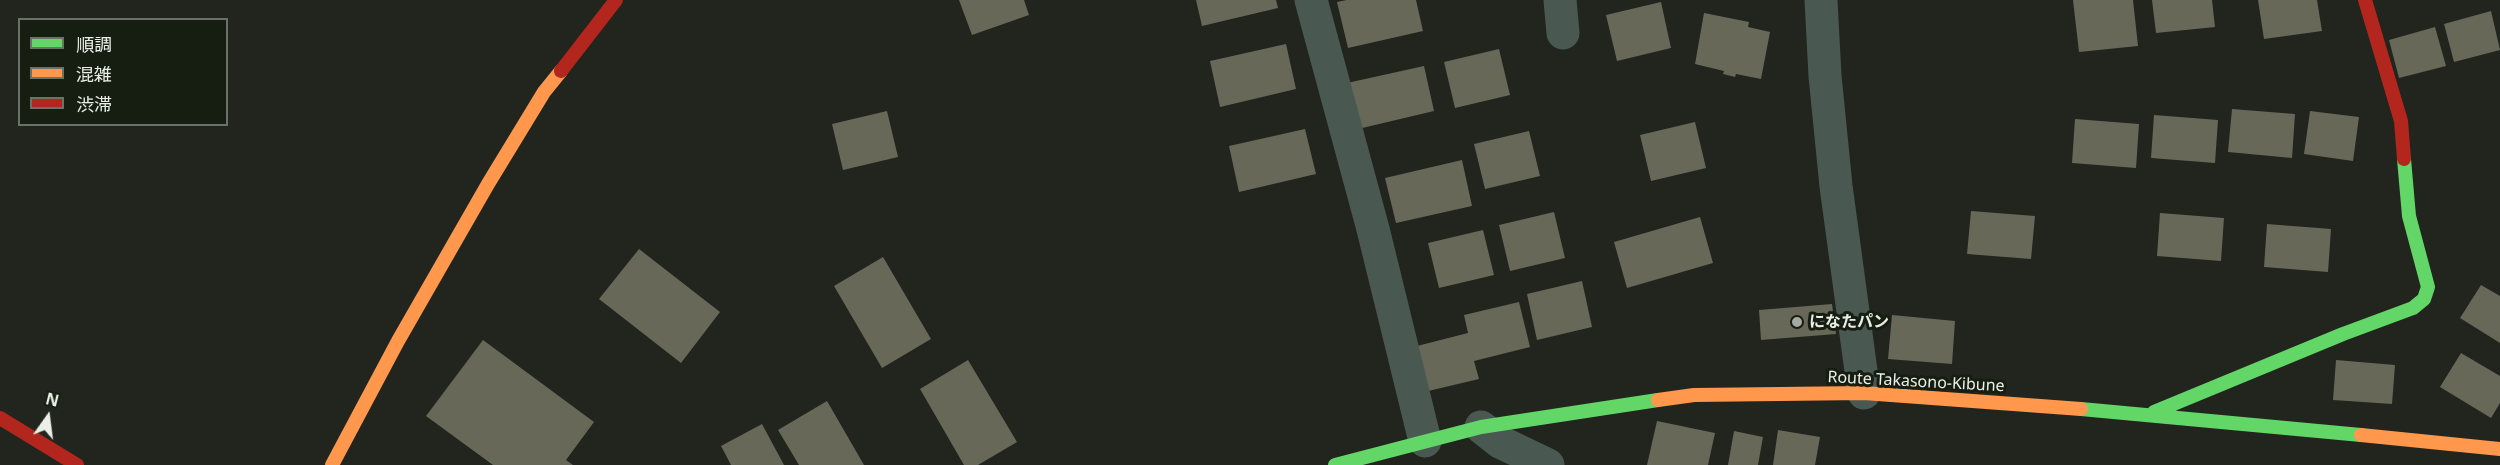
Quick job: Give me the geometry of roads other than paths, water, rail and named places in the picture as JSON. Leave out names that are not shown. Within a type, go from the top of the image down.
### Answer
[{"type":"street","points":[[332,465],[398,341],[544,92],[616,0]]},
{"type":"street","points":[[1311,0],[1373,229],[1425,441]]},
{"type":"street","points":[[1560,0],[1563,33]]},
{"type":"street","points":[[1821,0],[1825,76],[1836,186],[1864,393]]},
{"type":"street","points":[[2149,414],[2322,342],[2413,308],[2424,299],[2428,286],[2409,216],[2401,121],[2365,0]]},
{"type":"street","name":"Route Takasono-Kibune","points":[[1335,465],[1481,427],[1694,395],[1864,393],[2149,414],[2500,449]]},
{"type":"street","points":[[0,418],[76,465]]},
{"type":"street","points":[[1481,427],[1500,442],[1548,465]]},
{"type":"place","name":"になたパン","points":[[1797,322]]}]
